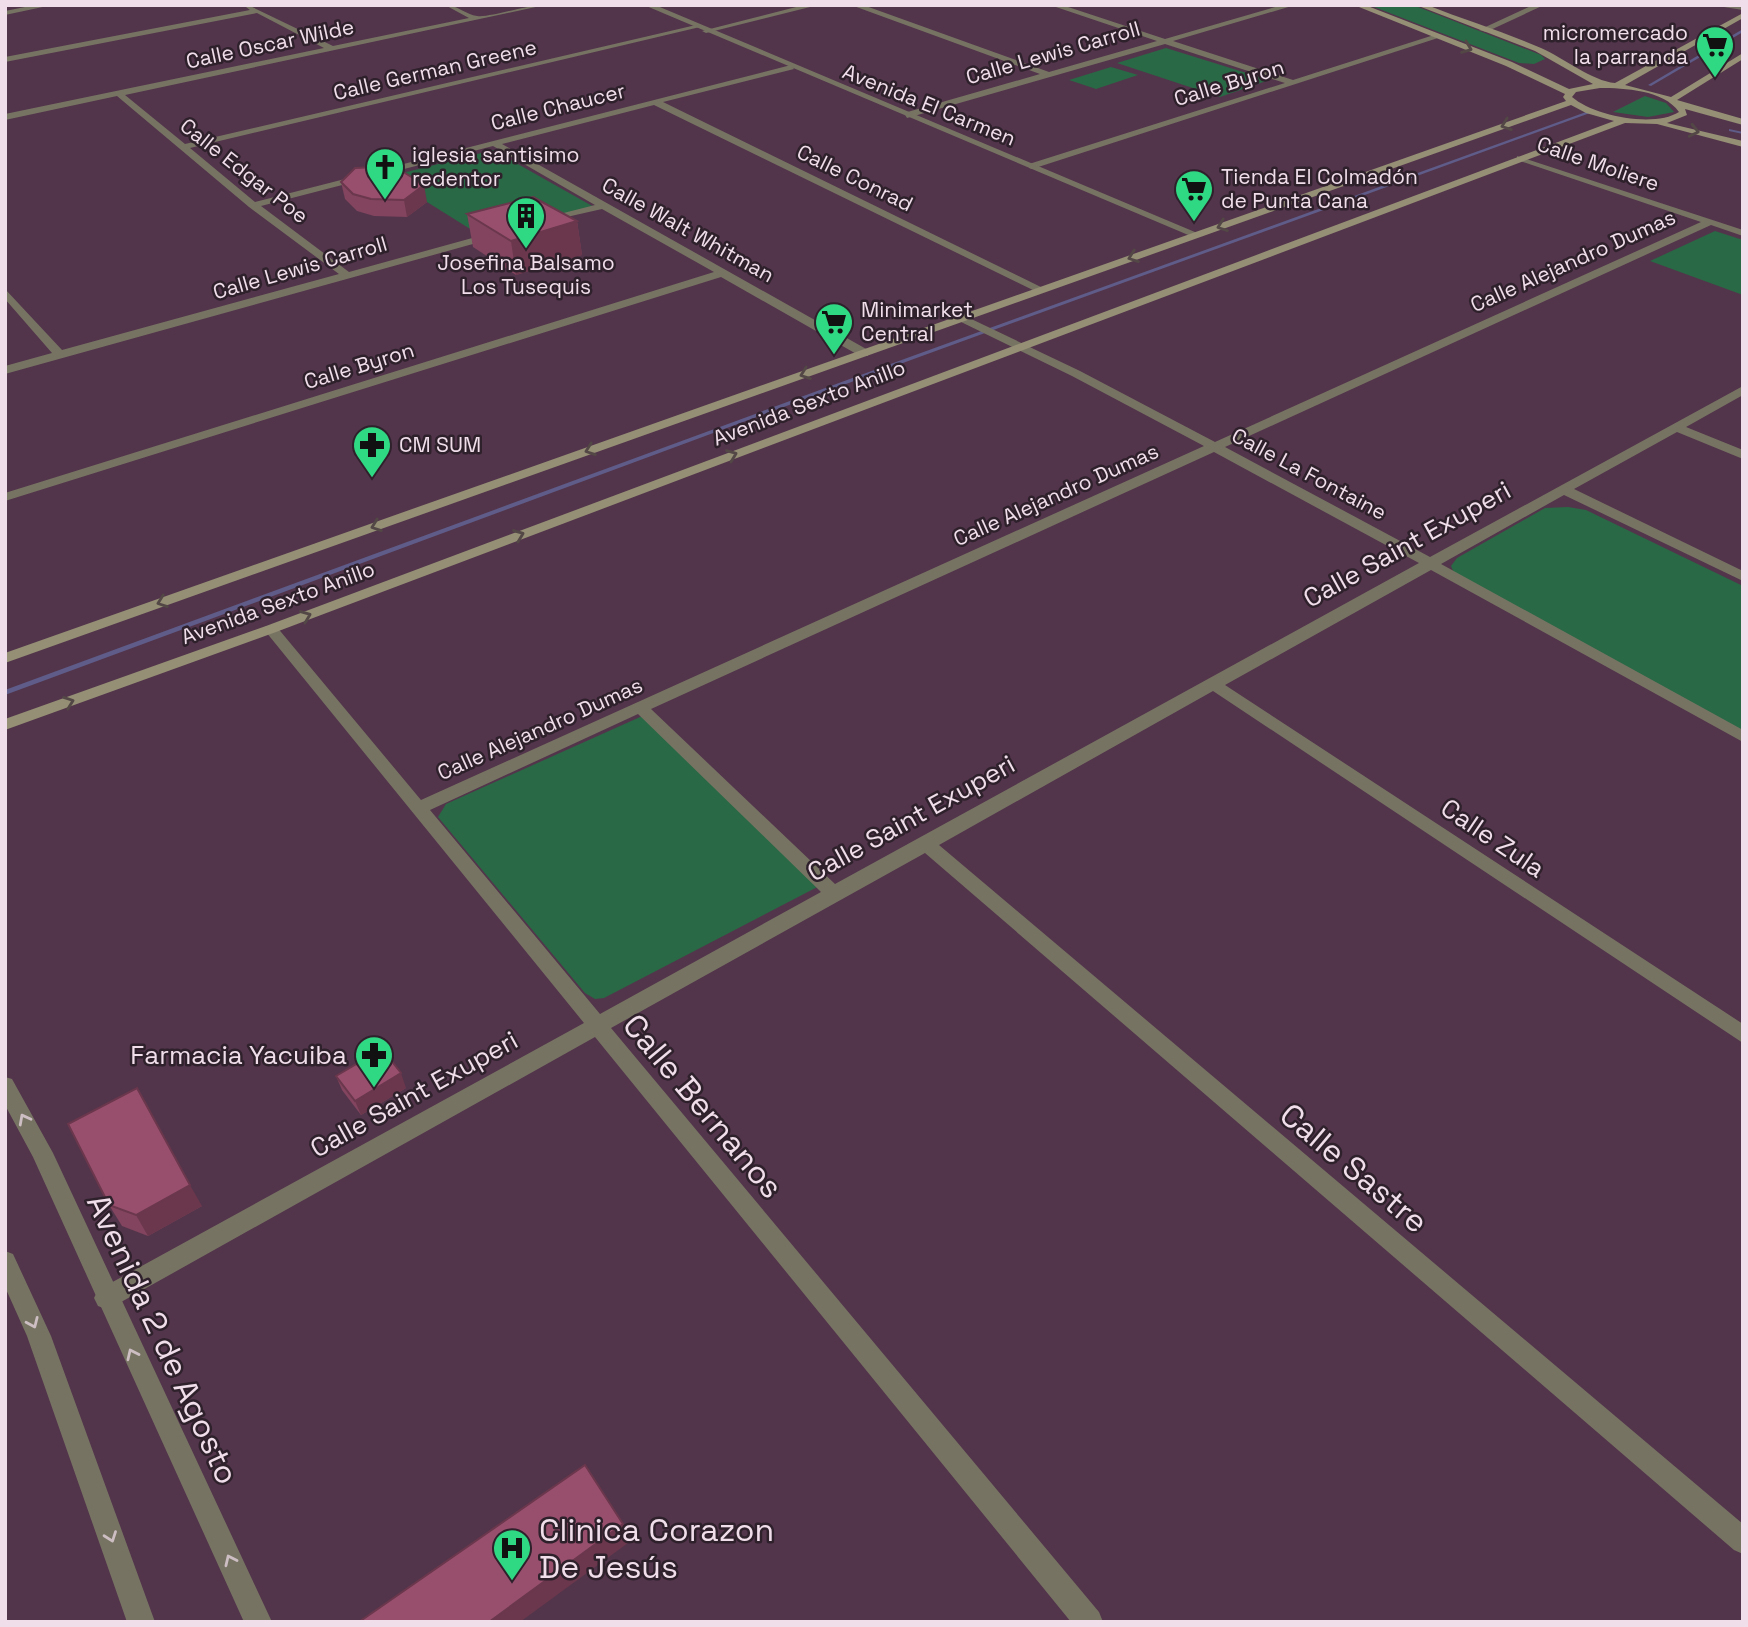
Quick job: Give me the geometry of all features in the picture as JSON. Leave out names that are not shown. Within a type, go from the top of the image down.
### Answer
[{"type":"main road","points":[[1358,5],[1509,64],[1596,113],[1694,130],[1743,144]]},
{"type":"main road","points":[[1420,5],[1551,57],[1580,70],[1600,85],[1616,86],[1743,122]]},
{"type":"main road","points":[[1616,86],[1743,15]]},
{"type":"main road","points":[[1509,64],[1543,66],[1553,61],[1551,57]]},
{"type":"main road","points":[[1676,102],[1741,59]]},
{"type":"main road","name":"Avenida Sexto Anillo","points":[[5,658],[1197,235],[1600,85]]},
{"type":"main road","points":[[1644,122],[1680,117],[1684,113],[1676,102]]},
{"type":"main road","name":"Avenida Sexto Anillo","points":[[5,725],[271,629],[1020,345],[1627,119]]},
{"type":"street","points":[[5,13],[12,8],[48,5]]},
{"type":"street","points":[[247,5],[333,49]]},
{"type":"street","points":[[449,5],[477,19]]},
{"type":"street","name":"Calle Oscar Wilde","points":[[5,117],[541,5]]},
{"type":"street","name":"Avenida El Carmen","points":[[648,5],[1197,235]]},
{"type":"street","name":"Calle German Greene","points":[[182,147],[814,5]]},
{"type":"street","points":[[855,5],[1048,74]]},
{"type":"street","points":[[1054,5],[1294,83]]},
{"type":"street","name":"Calle Lewis Carroll","points":[[907,115],[1291,5]]},
{"type":"street","points":[[1483,30],[1540,5]]},
{"type":"street","points":[[1727,5],[1743,8]]},
{"type":"street","points":[[5,60],[258,12]]},
{"type":"street","name":"Calle Byron","points":[[1032,166],[1437,37]]},
{"type":"street","name":"Calle Chaucer","points":[[253,205],[791,66]]},
{"type":"street","name":"Calle Edgar Poe","points":[[119,94],[253,205],[347,275]]},
{"type":"street","name":"Calle Conrad","points":[[653,101],[1041,290]]},
{"type":"street","name":"Calle Walt Whitman","points":[[492,142],[864,353]]},
{"type":"street","name":"Calle Moliere","points":[[1520,158],[1743,233]]},
{"type":"street","points":[[528,226],[605,205]]},
{"type":"street","name":"Calle Alejandro Dumas","points":[[420,807],[1710,222]]},
{"type":"street","name":"Calle Lewis Carroll","points":[[5,370],[502,233]]},
{"type":"street","name":"Calle Byron","points":[[5,497],[725,272]]},
{"type":"street","points":[[5,292],[60,355]]},
{"type":"street","name":"Calle La Fontaine","points":[[961,318],[1020,345],[1430,562],[1743,737]]},
{"type":"street","name":"Calle Saint Exuperi","points":[[106,1298],[595,1024],[1743,390]]},
{"type":"street","points":[[1678,428],[1743,455]]},
{"type":"street","points":[[1565,490],[1743,577]]},
{"type":"street","name":"Calle Bernanos","points":[[271,629],[1089,1622]]},
{"type":"street","name":"Calle Zula","points":[[1213,684],[1743,1035]]},
{"type":"street","points":[[640,707],[833,893]]},
{"type":"street","name":"Calle Sastre","points":[[925,843],[1743,1541]]},
{"type":"street","name":"Avenida 2 de Agosto","points":[[5,1085],[42,1153],[106,1298],[258,1622]]},
{"type":"street","points":[[5,1261],[39,1336],[137,1620]]},
{"type":"green space","points":[[1369,5],[1413,5],[1541,55],[1545,59],[1534,64],[1519,63]]},
{"type":"green space","points":[[1166,48],[1269,80],[1220,97],[1117,63]]},
{"type":"green space","points":[[1111,67],[1138,75],[1096,89],[1069,80]]},
{"type":"green space","points":[[1645,96],[1666,103],[1674,112],[1648,117],[1613,112]]},
{"type":"green space","points":[[493,150],[594,207],[483,237],[387,177]]},
{"type":"green space","points":[[1715,231],[1743,240],[1743,295],[1650,261]]},
{"type":"green space","points":[[1568,507],[1586,510],[1743,586],[1743,734],[1454,573],[1451,566],[1457,558],[1545,508]]},
{"type":"green space","points":[[649,713],[827,882],[604,998],[595,999],[585,993],[438,817],[446,804]]},
{"type":"building","points":[[394,166],[424,185],[404,200],[371,199],[353,194],[341,182],[355,168]]},
{"type":"building","points":[[533,197],[577,221],[511,241],[467,214]]},
{"type":"building","points":[[382,1049],[401,1073],[355,1101],[336,1076]]},
{"type":"building","points":[[137,1088],[190,1185],[136,1215],[109,1205],[68,1124]]},
{"type":"building","name":"Clinica Corazon De Jesús","points":[[585,1465],[623,1524],[489,1622],[359,1622]]},
{"type":"waterway","points":[[1650,85],[1743,30]]},
{"type":"waterway","points":[[5,693],[909,359],[1588,113]]},
{"type":"waterway","points":[[1731,130],[1743,133]]},
{"type":"place","name":"micromercado la parranda","points":[[1715,79]]},
{"type":"place","name":"iglesia santisimo redentor","points":[[385,201]]},
{"type":"place","name":"Tienda El Colmadón de Punta Cana","points":[[1194,223]]},
{"type":"place","name":"Josefina Balsamo Los Tusequis","points":[[526,250]]},
{"type":"place","name":"Minimarket Central","points":[[834,356]]},
{"type":"place","name":"CM SUM","points":[[372,479]]},
{"type":"place","name":"Farmacia Yacuiba","points":[[374,1089]]},
{"type":"place","name":"Clinica Corazon De Jesús","points":[[512,1582]]}]
